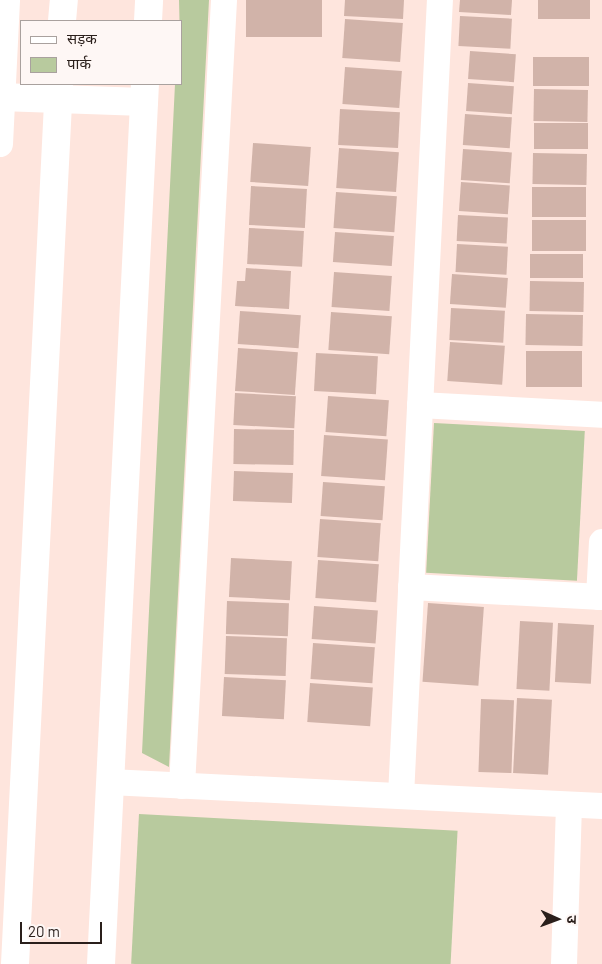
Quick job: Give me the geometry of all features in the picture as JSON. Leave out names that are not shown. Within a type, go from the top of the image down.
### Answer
[{"type":"street","points":[[0,144],[7,0]]},
{"type":"street","points":[[62,20],[64,0]]},
{"type":"street","points":[[148,20],[149,0]]},
{"type":"street","points":[[182,786],[224,0]]},
{"type":"street","points":[[400,796],[440,0]]},
{"type":"street","points":[[1,97],[59,91],[144,93],[101,964]]},
{"type":"street","points":[[15,964],[59,91]]},
{"type":"street","points":[[420,405],[602,415]]},
{"type":"street","points":[[411,587],[601,597],[602,542]]},
{"type":"street","points":[[110,782],[602,806]]},
{"type":"street","points":[[564,964],[569,805]]},
{"type":"green space","points":[[179,0],[209,0],[169,767],[142,753],[175,85],[182,85],[182,20],[179,20]]},
{"type":"green space","points":[[434,423],[585,431],[577,581],[426,573]]},
{"type":"green space","points":[[139,814],[458,831],[451,964],[131,964]]},
{"type":"building","points":[[246,0],[322,0],[322,37],[246,37]]},
{"type":"building","points":[[345,0],[404,0],[403,19],[344,16]]},
{"type":"building","points":[[460,0],[512,0],[511,15],[459,12]]},
{"type":"building","points":[[538,0],[590,0],[590,19],[538,19]]},
{"type":"building","points":[[460,16],[512,19],[510,49],[458,46]]},
{"type":"building","points":[[345,19],[403,23],[400,62],[342,58]]},
{"type":"building","points":[[470,51],[516,54],[514,82],[468,79]]},
{"type":"building","points":[[533,57],[589,57],[589,86],[533,86]]},
{"type":"building","points":[[345,67],[402,71],[399,108],[342,104]]},
{"type":"building","points":[[468,83],[514,86],[512,114],[466,111]]},
{"type":"building","points":[[534,89],[588,90],[587,122],[533,121]]},
{"type":"building","points":[[340,109],[400,112],[398,148],[338,145]]},
{"type":"building","points":[[465,114],[512,117],[510,148],[463,145]]},
{"type":"building","points":[[534,123],[588,123],[588,149],[534,149]]},
{"type":"building","points":[[253,143],[311,147],[308,186],[250,182]]},
{"type":"building","points":[[339,148],[399,152],[396,192],[336,188]]},
{"type":"building","points":[[463,149],[512,152],[510,183],[461,180]]},
{"type":"building","points":[[533,153],[587,154],[586,185],[532,184]]},
{"type":"building","points":[[461,182],[510,185],[508,214],[459,211]]},
{"type":"building","points":[[251,186],[307,189],[305,228],[249,225]]},
{"type":"building","points":[[532,187],[586,187],[586,217],[532,217]]},
{"type":"building","points":[[336,192],[397,196],[394,232],[333,228]]},
{"type":"building","points":[[458,215],[508,218],[507,244],[457,241]]},
{"type":"building","points":[[532,220],[586,220],[586,251],[532,251]]},
{"type":"building","points":[[249,228],[304,231],[302,267],[247,264]]},
{"type":"building","points":[[335,232],[394,236],[392,266],[333,262]]},
{"type":"building","points":[[457,244],[508,247],[506,275],[456,272]]},
{"type":"building","points":[[530,254],[583,254],[583,278],[530,278]]},
{"type":"building","points":[[246,268],[291,271],[289,309],[235,306],[237,281],[245,281]]},
{"type":"building","points":[[334,272],[392,276],[389,311],[332,307]]},
{"type":"building","points":[[452,274],[508,278],[506,308],[450,304]]},
{"type":"building","points":[[530,281],[584,282],[583,312],[529,311]]},
{"type":"building","points":[[451,308],[505,311],[503,343],[449,340]]},
{"type":"building","points":[[240,311],[301,315],[299,348],[238,344]]},
{"type":"building","points":[[331,312],[392,316],[389,354],[328,350]]},
{"type":"building","points":[[526,314],[583,315],[582,346],[525,345]]},
{"type":"building","points":[[450,342],[505,346],[502,385],[447,381]]},
{"type":"building","points":[[238,348],[298,352],[295,395],[235,391]]},
{"type":"building","points":[[526,351],[582,351],[582,387],[526,387]]},
{"type":"building","points":[[316,353],[378,356],[376,394],[314,391]]},
{"type":"building","points":[[235,393],[296,396],[294,428],[233,425]]},
{"type":"building","points":[[328,396],[389,400],[386,436],[325,432]]},
{"type":"building","points":[[234,429],[294,430],[293,465],[233,464]]},
{"type":"building","points":[[324,435],[388,439],[385,480],[321,476]]},
{"type":"building","points":[[234,471],[293,473],[292,503],[233,501]]},
{"type":"building","points":[[323,482],[385,486],[382,520],[321,516]]},
{"type":"building","points":[[320,519],[381,523],[378,561],[317,557]]},
{"type":"building","points":[[231,558],[292,561],[290,600],[229,597]]},
{"type":"building","points":[[318,560],[379,564],[376,602],[315,598]]},
{"type":"building","points":[[227,601],[289,603],[288,636],[226,634]]},
{"type":"building","points":[[428,603],[484,607],[478,686],[422,682]]},
{"type":"building","points":[[314,606],[378,610],[376,643],[312,639]]},
{"type":"building","points":[[520,621],[553,623],[549,691],[516,689]]},
{"type":"building","points":[[558,623],[594,625],[591,684],[555,682]]},
{"type":"building","points":[[226,636],[287,638],[286,676],[225,674]]},
{"type":"building","points":[[313,643],[375,647],[372,683],[310,679]]},
{"type":"building","points":[[224,677],[286,680],[284,719],[222,716]]},
{"type":"building","points":[[310,683],[373,687],[370,726],[307,722]]},
{"type":"building","points":[[517,698],[552,700],[548,775],[513,773]]},
{"type":"building","points":[[481,699],[514,700],[511,773],[478,772]]}]
